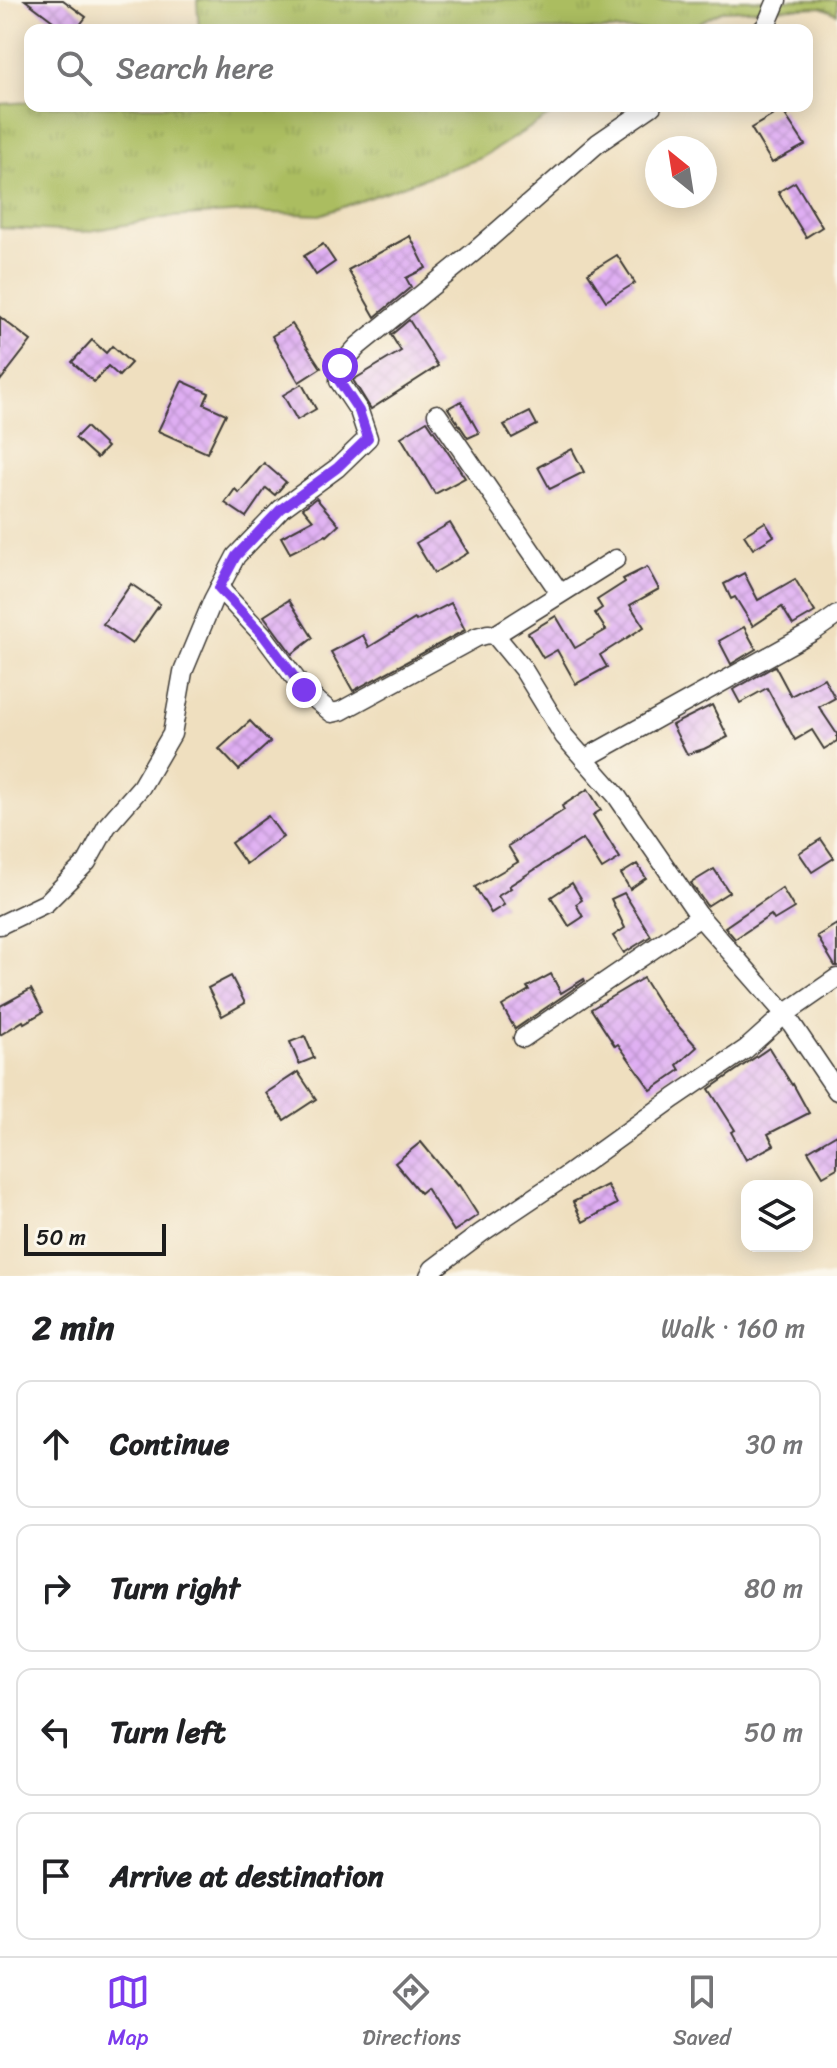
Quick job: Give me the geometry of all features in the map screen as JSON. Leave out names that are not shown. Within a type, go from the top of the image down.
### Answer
[{"type":"street","points":[[767,24],[777,0]]},
{"type":"street","points":[[0,925],[46,903],[87,862],[107,826],[141,787],[172,734],[183,672],[236,556],[281,509],[337,468],[368,438],[359,411],[339,381],[340,366],[358,346],[475,251],[598,143],[643,112]]},
{"type":"street","points":[[437,414],[560,593]]},
{"type":"street","points":[[219,588],[263,635],[304,690],[332,713],[361,701],[477,637],[495,635],[616,559]]},
{"type":"street","points":[[584,759],[837,615]]},
{"type":"street","points":[[495,635],[523,669],[564,736],[616,795],[700,917],[785,1014],[837,1091]]},
{"type":"street","points":[[523,1038],[700,917]]},
{"type":"street","points":[[429,1276],[433,1269],[481,1233],[746,1049],[785,1014],[837,978]]},
{"type":"green space","points":[[197,0],[837,0],[837,14],[821,7],[721,11],[696,24],[199,24]]},
{"type":"green space","points":[[24,102],[24,112],[555,112],[481,158],[320,215],[244,212],[170,217],[84,232],[0,228],[0,104]]},
{"type":"building","points":[[25,0],[63,0],[86,17],[81,24],[57,24]]},
{"type":"building","points":[[783,112],[805,145],[772,163],[751,128]]},
{"type":"building","points":[[795,182],[822,227],[806,237],[778,192]]},
{"type":"building","points":[[410,236],[426,268],[406,278],[411,287],[375,317],[348,270]]},
{"type":"building","points":[[323,244],[335,262],[316,275],[304,256]]},
{"type":"building","points":[[617,255],[635,283],[606,301],[588,273]]},
{"type":"building","points":[[0,317],[31,341],[0,381]]},
{"type":"building","points":[[409,320],[438,366],[371,409],[353,380],[401,351],[391,335]]},
{"type":"building","points":[[292,324],[321,368],[299,382],[272,336]]},
{"type":"building","points":[[92,340],[106,353],[112,346],[131,363],[119,376],[108,366],[94,382],[72,362]]},
{"type":"building","points":[[182,381],[209,393],[204,404],[226,414],[207,453],[158,431]]},
{"type":"building","points":[[302,384],[316,409],[297,420],[283,395]]},
{"type":"building","points":[[461,401],[479,433],[468,438],[448,408]]},
{"type":"building","points":[[530,412],[537,425],[512,438],[504,425]]},
{"type":"building","points":[[427,421],[465,478],[435,494],[401,437]]},
{"type":"building","points":[[86,427],[107,447],[97,458],[75,438]]},
{"type":"building","points":[[572,449],[584,472],[550,489],[538,467]]},
{"type":"building","points":[[264,463],[286,482],[275,495],[266,488],[246,517],[225,503],[235,489],[239,493]]},
{"type":"building","points":[[316,498],[339,525],[327,536],[290,553],[281,537],[313,520],[303,508]]},
{"type":"building","points":[[765,522],[774,536],[753,549],[744,535]]},
{"type":"building","points":[[450,523],[468,553],[434,573],[416,543]]},
{"type":"building","points":[[647,567],[659,589],[630,605],[644,627],[600,655],[607,667],[576,684],[557,650],[543,658],[528,633],[556,616],[575,648],[606,630],[595,613],[602,608],[597,600],[625,582],[623,579]]},
{"type":"building","points":[[744,573],[758,600],[795,579],[815,612],[793,625],[782,607],[753,626],[735,597],[731,599],[724,584]]},
{"type":"building","points":[[131,584],[160,604],[132,644],[103,624]]},
{"type":"building","points":[[289,600],[313,638],[292,654],[264,616]]},
{"type":"building","points":[[451,603],[465,630],[353,691],[331,652],[363,635],[369,647],[415,619]]},
{"type":"building","points":[[744,627],[756,649],[731,664],[719,641]]},
{"type":"building","points":[[775,666],[791,696],[824,678],[835,698],[819,707],[837,734],[837,741],[824,749],[812,730],[795,740],[767,688],[740,703],[733,690]]},
{"type":"building","points":[[712,705],[728,737],[687,754],[672,725]]},
{"type":"building","points":[[250,721],[270,742],[239,770],[219,749]]},
{"type":"building","points":[[588,789],[601,810],[593,815],[620,858],[602,869],[583,839],[509,886],[511,888],[498,896],[504,905],[491,913],[475,887],[518,862],[508,846],[564,810],[562,806]]},
{"type":"building","points":[[268,816],[283,837],[246,864],[231,843]]},
{"type":"building","points":[[821,839],[834,858],[812,872],[799,853]]},
{"type":"building","points":[[637,864],[646,878],[630,889],[621,874]]},
{"type":"building","points":[[714,869],[729,892],[707,906],[691,883]]},
{"type":"building","points":[[572,883],[582,900],[576,904],[583,917],[569,926],[551,897]]},
{"type":"building","points":[[782,888],[794,908],[774,920],[771,915],[735,939],[725,927]]},
{"type":"building","points":[[624,893],[651,936],[624,953],[613,936],[625,928],[611,899]]},
{"type":"building","points":[[837,924],[837,966],[835,966],[817,936]]},
{"type":"building","points":[[551,974],[561,993],[585,981],[515,1029],[502,1006]]},
{"type":"building","points":[[231,976],[245,1003],[222,1016],[208,988]]},
{"type":"building","points":[[643,978],[662,1008],[697,1047],[677,1065],[680,1070],[651,1090],[618,1044],[615,1046],[591,1009]]},
{"type":"building","points":[[31,989],[43,1012],[0,1035],[0,1006]]},
{"type":"building","points":[[305,1036],[314,1058],[299,1064],[290,1042]]},
{"type":"building","points":[[769,1048],[809,1113],[768,1134],[774,1145],[746,1160],[731,1132],[735,1130],[709,1089]]},
{"type":"building","points":[[298,1072],[316,1099],[284,1120],[266,1093]]},
{"type":"building","points":[[837,1134],[837,1168],[823,1176],[808,1151]]},
{"type":"building","points":[[421,1142],[459,1185],[478,1215],[454,1231],[426,1188],[420,1193],[395,1163]]},
{"type":"building","points":[[607,1185],[617,1204],[583,1222],[573,1202]]},
{"type":"route","points":[[304,690],[263,635],[219,588],[236,556],[281,509],[337,468],[368,438],[359,411],[339,381],[340,366]]}]
